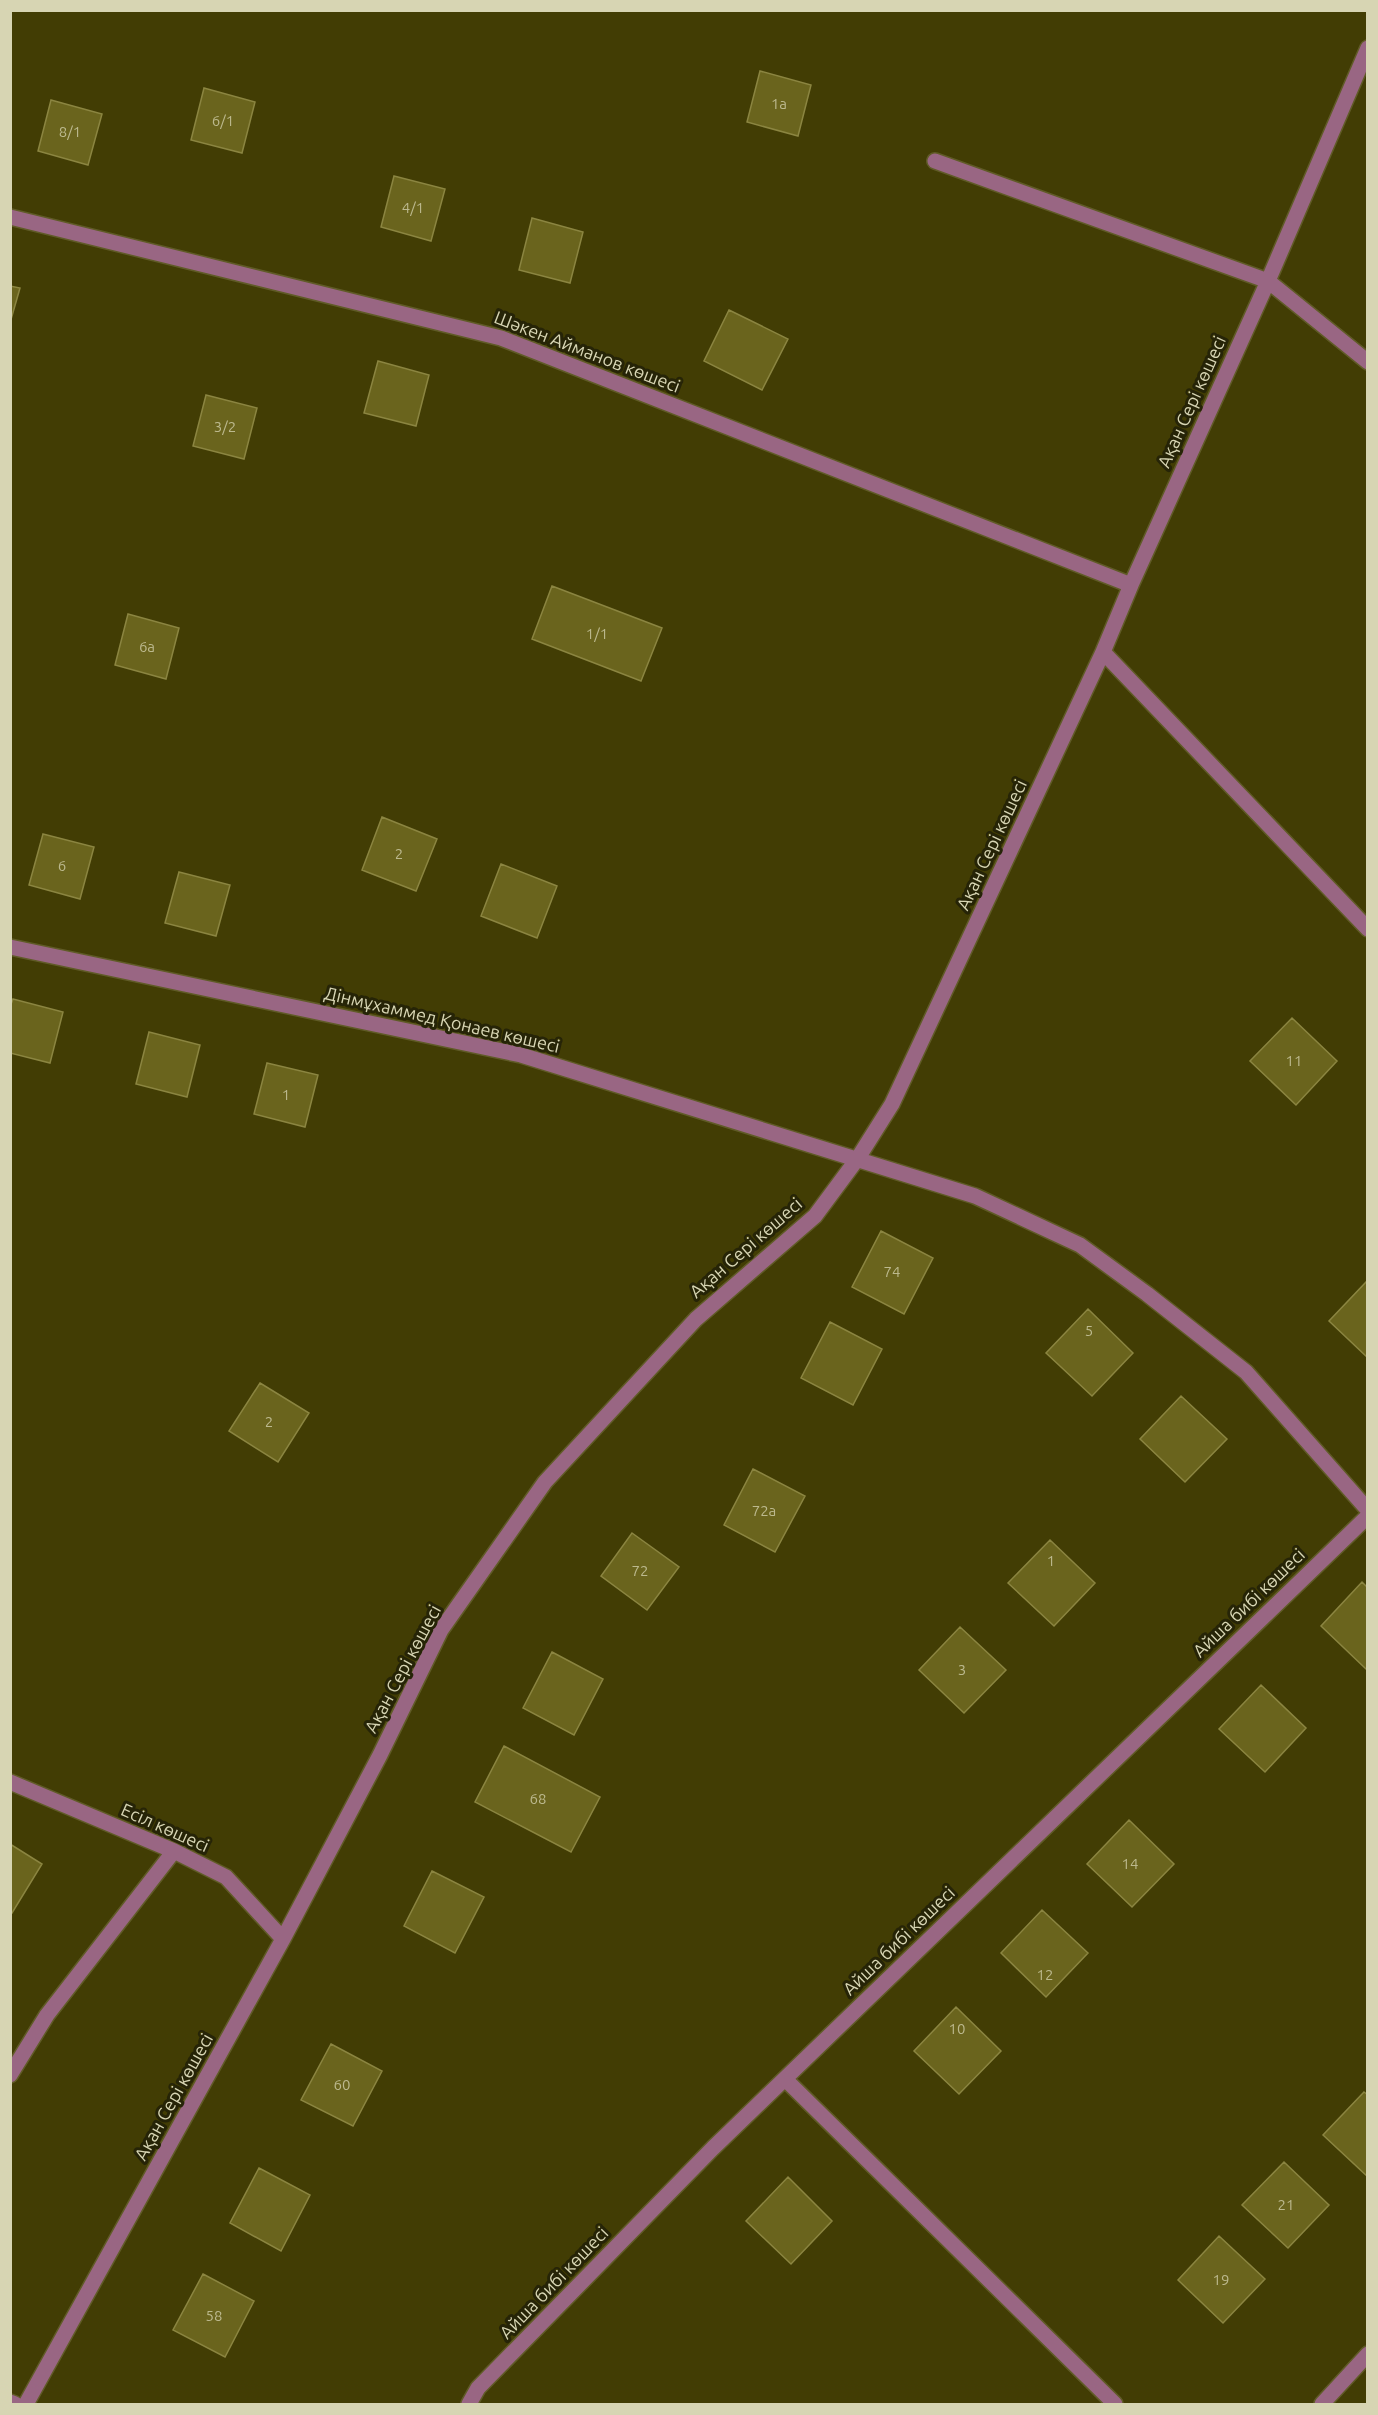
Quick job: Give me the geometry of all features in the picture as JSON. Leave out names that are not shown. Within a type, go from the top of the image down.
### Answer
[{"type":"street","name":"Ақан Сері көшесі","points":[[26,2404],[283,1939],[380,1755],[441,1630],[544,1482],[696,1319],[815,1216],[858,1158],[892,1104],[1103,652],[1268,281],[1368,48]]},
{"type":"street","points":[[935,161],[1268,281],[1368,362]]},
{"type":"street","name":"Шәкен Айманов көшесі","points":[[10,216],[501,338],[1131,585]]},
{"type":"street","points":[[1103,652],[1368,929]]},
{"type":"street","name":"Дінмұхаммед Қонаев көшесі","points":[[10,947],[521,1055],[975,1196],[1080,1245],[1148,1294],[1246,1372],[1368,1510]]},
{"type":"street","name":"Айша бибі көшесі","points":[[469,2404],[478,2388],[713,2148],[1368,1516]]},
{"type":"street","name":"Есіл көшесі","points":[[10,1782],[174,1851],[226,1877],[283,1939]]},
{"type":"street","points":[[10,2075],[47,2015],[174,1851]]},
{"type":"street","points":[[786,2079],[1115,2404]]},
{"type":"street","points":[[1322,2404],[1368,2354]]},
{"type":"street","points":[[10,2402],[15,2404]]},
{"type":"building","points":[[760,71],[811,85],[798,136],[747,122]]},
{"type":"building","points":[[204,88],[255,102],[242,153],[191,140]]},
{"type":"building","points":[[51,100],[102,114],[88,165],[38,151]]},
{"type":"building","points":[[394,176],[445,189],[431,241],[381,227]]},
{"type":"building","points":[[532,218],[583,232],[570,283],[519,270]]},
{"type":"building","points":[[10,286],[20,288],[10,323]]},
{"type":"building","points":[[729,310],[788,339],[762,390],[704,361]]},
{"type":"building","points":[[378,361],[429,375],[416,426],[364,413]]},
{"type":"building","points":[[206,395],[257,408],[244,459],[193,446]]},
{"type":"building","points":[[552,586],[662,628],[641,681],[532,639]]},
{"type":"building","points":[[128,614],[179,628],[166,679],[115,665]]},
{"type":"building","points":[[382,817],[437,839],[416,891],[362,870]]},
{"type":"building","points":[[43,834],[94,847],[80,899],[29,885]]},
{"type":"building","points":[[501,864],[557,886],[537,938],[481,916]]},
{"type":"building","points":[[179,872],[230,885],[216,936],[165,923]]},
{"type":"building","points":[[13,999],[63,1012],[50,1063],[10,1053],[10,1007]]},
{"type":"building","points":[[1292,1018],[1337,1061],[1296,1105],[1250,1061]]},
{"type":"building","points":[[149,1032],[200,1045],[187,1097],[136,1084]]},
{"type":"building","points":[[267,1063],[318,1075],[305,1127],[254,1114]]},
{"type":"building","points":[[881,1231],[933,1258],[904,1314],[852,1287]]},
{"type":"building","points":[[1368,1280],[1368,1358],[1329,1321]]},
{"type":"building","points":[[1088,1309],[1133,1353],[1092,1396],[1046,1353]]},
{"type":"building","points":[[830,1322],[882,1349],[853,1405],[801,1378]]},
{"type":"building","points":[[260,1383],[309,1413],[278,1462],[229,1431]]},
{"type":"building","points":[[1181,1396],[1227,1439],[1185,1482],[1140,1439]]},
{"type":"building","points":[[753,1469],[805,1496],[775,1552],[724,1525]]},
{"type":"building","points":[[632,1533],[679,1567],[647,1610],[601,1576]]},
{"type":"building","points":[[1050,1540],[1095,1583],[1054,1626],[1008,1583]]},
{"type":"building","points":[[1362,1582],[1368,1588],[1368,1667],[1366,1669],[1321,1626]]},
{"type":"building","points":[[960,1627],[1006,1670],[964,1713],[919,1670]]},
{"type":"building","points":[[552,1652],[603,1679],[574,1735],[523,1708]]},
{"type":"building","points":[[1261,1685],[1306,1728],[1265,1772],[1219,1729]]},
{"type":"building","points":[[504,1746],[600,1797],[571,1852],[475,1802]]},
{"type":"building","points":[[1129,1820],[1174,1864],[1132,1907],[1087,1864]]},
{"type":"building","points":[[10,1844],[42,1864],[12,1913],[10,1912]]},
{"type":"building","points":[[432,1871],[484,1897],[455,1953],[404,1926]]},
{"type":"building","points":[[1042,1910],[1088,1953],[1046,1997],[1001,1953]]},
{"type":"building","points":[[956,2007],[1001,2051],[959,2094],[914,2051]]},
{"type":"building","points":[[331,2044],[382,2071],[353,2126],[301,2100]]},
{"type":"building","points":[[1364,2092],[1368,2095],[1368,2177],[1323,2135]]},
{"type":"building","points":[[1284,2162],[1329,2205],[1288,2248],[1242,2205]]},
{"type":"building","points":[[259,2168],[310,2195],[281,2251],[230,2223]]},
{"type":"building","points":[[788,2177],[832,2221],[791,2264],[746,2221]]},
{"type":"building","points":[[1219,2236],[1265,2279],[1223,2323],[1178,2280]]},
{"type":"building","points":[[203,2274],[254,2301],[225,2357],[173,2330]]}]
